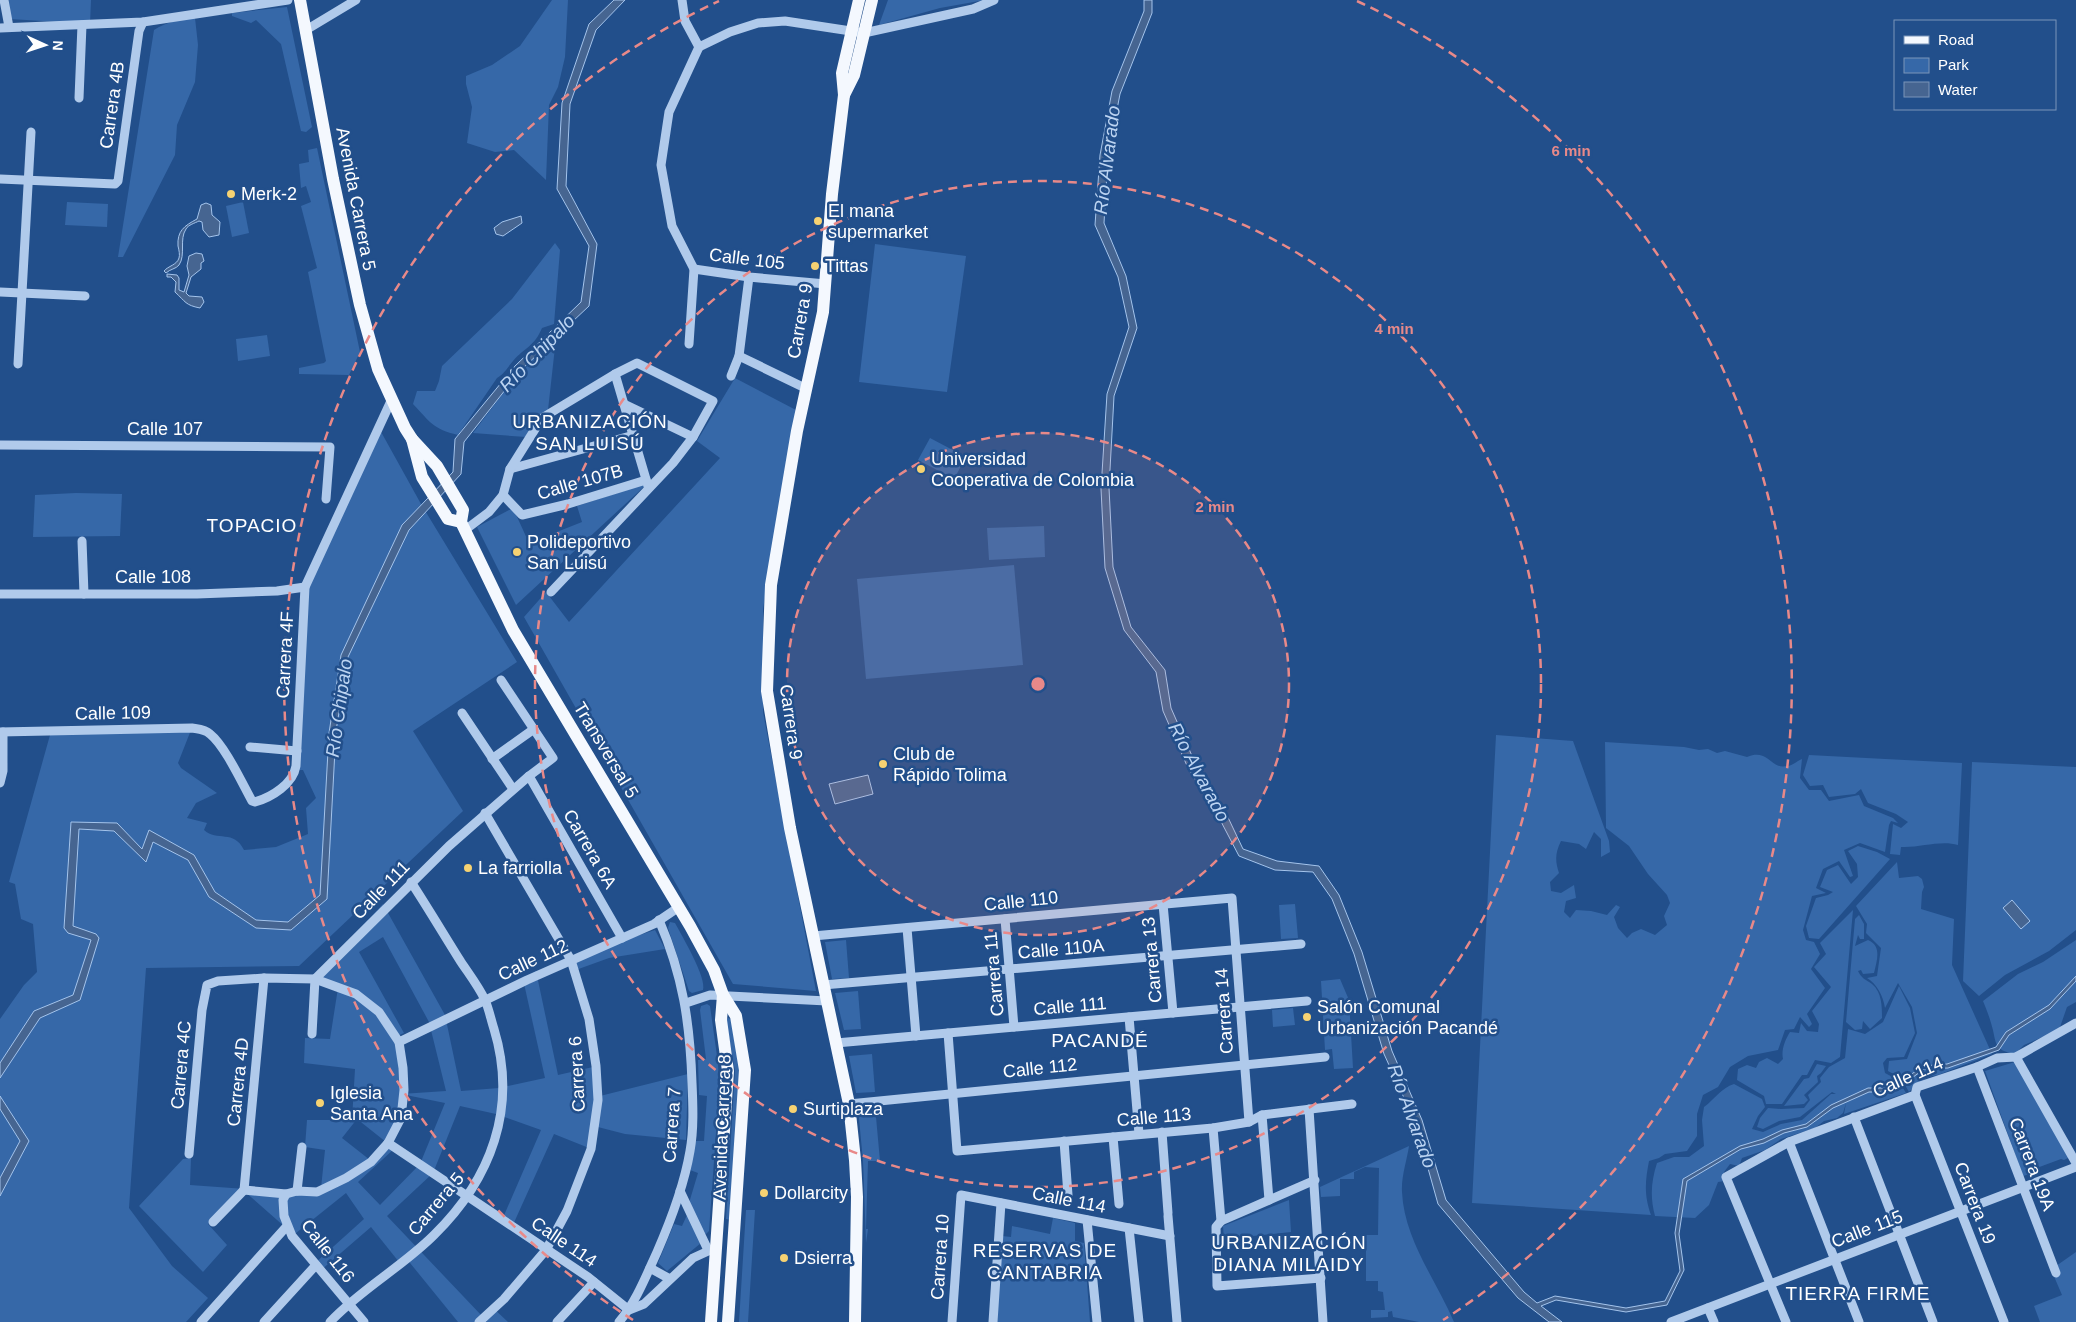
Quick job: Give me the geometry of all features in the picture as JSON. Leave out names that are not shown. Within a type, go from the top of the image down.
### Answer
[{"type":"main road","name":"Avenida Carrera 5","points":[[300,0],[333,179],[360,305],[378,369],[391,401]]},
{"type":"main road","points":[[844,95],[842,73],[859,0]]},
{"type":"main road","points":[[844,95],[854,75],[872,0]]},
{"type":"main road","name":"Carrera 9","points":[[844,95],[832,194],[823,312],[805,388],[771,585],[767,691],[790,828],[849,1104],[857,1197],[855,1322]]},
{"type":"main road","name":"Transversal 5","points":[[391,401],[412,439],[422,477],[448,519],[463,521]]},
{"type":"main road","name":"Transversal 5","points":[[412,439],[438,466],[513,630],[679,907],[714,970],[723,996]]},
{"type":"main road","name":"Avenida Carrera 8","points":[[711,1322],[713,1248],[728,1071],[721,1020],[723,996]]},
{"type":"main road","name":"Avenida Carrera 8","points":[[723,996],[736,1016],[745,1070],[728,1322]]},
{"type":"street","points":[[4,0],[4,27],[141,26],[288,0]]},
{"type":"street","points":[[306,30],[356,0]]},
{"type":"street","points":[[682,0],[685,21],[699,48]]},
{"type":"street","points":[[689,344],[694,270],[672,226],[661,165],[670,112],[699,48],[730,32],[758,23],[785,21],[864,33],[973,9],[994,0]]},
{"type":"street","points":[[80,98],[82,25]]},
{"type":"street","name":"Carrera 4B","points":[[28,180],[115,184],[118,181],[141,26]]},
{"type":"street","points":[[18,364],[31,132]]},
{"type":"street","points":[[0,179],[28,180]]},
{"type":"street","name":"Calle 105","points":[[694,270],[826,284]]},
{"type":"street","points":[[731,376],[739,356],[749,277]]},
{"type":"street","points":[[0,292],[84,296]]},
{"type":"street","points":[[739,356],[805,388]]},
{"type":"street","points":[[463,521],[489,512],[503,495],[510,469],[542,418],[614,374],[637,363],[713,401],[693,437],[673,463],[647,484],[552,592]]},
{"type":"street","points":[[614,374],[634,435],[647,484]]},
{"type":"street","name":"Carrera 4F","points":[[295,773],[305,587],[391,401]]},
{"type":"street","points":[[624,404],[693,437]]},
{"type":"street","points":[[510,469],[634,435]]},
{"type":"street","name":"Calle 107","points":[[0,445],[330,446],[326,499]]},
{"type":"street","name":"Calle 107B","points":[[503,495],[522,515],[647,484]]},
{"type":"street","points":[[82,541],[84,594]]},
{"type":"street","name":"Calle 108","points":[[0,594],[262,592],[305,587]]},
{"type":"street","points":[[492,759],[534,729],[501,680]]},
{"type":"street","points":[[462,713],[513,790]]},
{"type":"street","name":"Calle 109","points":[[2,732],[192,728],[208,732],[220,745],[254,802],[269,797],[291,781],[295,773]]},
{"type":"street","name":"Calle 111","points":[[316,979],[411,882],[485,813],[553,758],[534,729]]},
{"type":"street","points":[[0,783],[2,732]]},
{"type":"street","points":[[250,747],[297,751]]},
{"type":"street","name":"Carrera 6A","points":[[530,776],[622,938]]},
{"type":"street","name":"Carrera 6","points":[[480,1322],[504,1299],[546,1250],[567,1211],[591,1149],[598,1100],[590,1019],[572,960],[485,813]]},
{"type":"street","name":"Carrera 5","points":[[330,1322],[348,1303],[419,1250],[468,1196],[483,1172],[502,1114],[503,1088],[499,1046],[485,1000],[411,882]]},
{"type":"street","name":"Calle 110","points":[[813,936],[1232,898]]},
{"type":"street","name":"Carrera 14","points":[[1232,898],[1249,1122]]},
{"type":"street","name":"Carrera 13","points":[[1163,904],[1173,1013]]},
{"type":"street","name":"Calle 112","points":[[399,1042],[485,1000],[622,938],[659,920],[679,907]]},
{"type":"street","name":"Carrera 11","points":[[1005,919],[1014,1027]]},
{"type":"street","name":"Carrera 7","points":[[619,1322],[629,1310],[668,1227],[680,1191],[690,1150],[693,1110],[691,1047],[686,1004],[672,949],[659,920]]},
{"type":"street","points":[[907,928],[916,1036]]},
{"type":"street","name":"Calle 110A","points":[[823,985],[1301,944]]},
{"type":"street","points":[[214,1222],[244,1190],[286,1194],[297,1191],[317,1192],[346,1178],[371,1162],[388,1143],[400,1118],[404,1098],[404,1068],[399,1042],[379,1012],[356,994],[316,979],[264,978]]},
{"type":"street","name":"Carrera 4C","points":[[189,1154],[205,990],[210,982],[264,978]]},
{"type":"street","name":"Carrera 4D","points":[[244,1190],[264,978]]},
{"type":"street","points":[[312,1034],[316,979]]},
{"type":"street","points":[[686,1004],[710,995],[827,1001]]},
{"type":"street","name":"Calle 111","points":[[836,1043],[1307,1001]]},
{"type":"street","points":[[1129,1017],[1138,1134]]},
{"type":"street","name":"Calle 114","points":[[1771,1284],[1726,1177],[1789,1142],[1916,1095],[1917,1087],[1978,1067],[1997,1058],[2016,1058],[2076,1023]]},
{"type":"street","points":[[948,1033],[952,1093]]},
{"type":"street","name":"Calle 112","points":[[849,1104],[1325,1057]]},
{"type":"street","points":[[2016,1058],[2076,1163]]},
{"type":"street","name":"Carrera 19A","points":[[1978,1067],[2056,1273]]},
{"type":"street","name":"Calle 113","points":[[952,1093],[957,1151],[1213,1128],[1249,1122],[1262,1115],[1352,1104]]},
{"type":"street","name":"Carrera 19","points":[[1916,1095],[2004,1322]]},
{"type":"street","points":[[1310,1109],[1324,1322]]},
{"type":"street","points":[[1262,1115],[1269,1200]]},
{"type":"street","points":[[1854,1117],[1933,1322]]},
{"type":"street","points":[[1213,1128],[1221,1221]]},
{"type":"street","points":[[1162,1132],[1177,1322]]},
{"type":"street","points":[[1113,1137],[1118,1204]]},
{"type":"street","points":[[1064,1141],[1068,1195]]},
{"type":"street","points":[[1789,1142],[1859,1322]]},
{"type":"street","name":"Calle 114","points":[[388,1143],[594,1282],[629,1310]]},
{"type":"street","points":[[297,1191],[302,1147]]},
{"type":"street","name":"Calle 115","points":[[1671,1322],[2076,1167]]},
{"type":"street","points":[[1315,1180],[1221,1221],[1216,1227],[1217,1286],[1321,1278]]},
{"type":"street","points":[[629,1310],[644,1304],[693,1258],[713,1248],[680,1191]]},
{"type":"street","name":"Calle 116","points":[[286,1194],[283,1200],[287,1226],[292,1236],[364,1322]]},
{"type":"street","name":"Calle 114","points":[[961,1195],[1170,1236]]},
{"type":"street","name":"Carrera 10","points":[[952,1322],[961,1195]]},
{"type":"street","points":[[993,1322],[1001,1203]]},
{"type":"street","points":[[1087,1220],[1097,1322]]},
{"type":"street","points":[[201,1322],[287,1226]]},
{"type":"street","points":[[1130,1228],[1139,1322]]},
{"type":"street","points":[[264,1322],[316,1265]]},
{"type":"street","points":[[650,1268],[670,1279]]},
{"type":"street","points":[[557,1322],[594,1282]]},
{"type":"street","points":[[1771,1284],[1786,1322]]},
{"type":"street","points":[[1708,1308],[1714,1322]]},
{"type":"green space","points":[[9,0],[91,0],[90,24],[10,19]]},
{"type":"green space","points":[[552,0],[568,0],[565,57],[558,87],[549,105],[546,180],[514,150],[495,152],[467,143],[472,107],[466,84],[466,76],[492,65],[520,46]]},
{"type":"green space","points":[[888,0],[985,0],[940,8],[879,25]]},
{"type":"green space","points":[[287,7],[312,127],[306,132],[301,131],[281,44],[256,20],[251,23],[232,16],[232,13]]},
{"type":"green space","points":[[195,18],[198,45],[195,82],[177,125],[175,155],[123,257],[118,257],[154,30],[173,21]]},
{"type":"green space","points":[[317,148],[360,352],[349,375],[299,374],[299,368],[326,361],[308,272],[317,268],[301,206],[311,202],[306,186],[301,188],[299,164],[309,162],[308,150]]},
{"type":"green space","points":[[67,202],[108,204],[107,227],[65,225]]},
{"type":"green space","points":[[243,202],[249,233],[232,237],[226,206]]},
{"type":"green space","points":[[555,243],[560,250],[554,324],[542,328],[532,343],[497,378],[458,435],[437,427],[413,404],[417,391],[435,391],[442,366],[512,299]]},
{"type":"green space","points":[[875,244],[966,256],[947,392],[859,382]]},
{"type":"green space","points":[[267,335],[270,356],[238,361],[236,339]]},
{"type":"green space","points":[[555,347],[548,410],[532,423],[526,437],[473,433],[504,392],[535,357]]},
{"type":"green space","points":[[735,378],[796,410],[763,609],[763,712],[816,991],[733,984],[524,617],[546,592],[569,622],[720,458],[697,441]]},
{"type":"green space","points":[[380,430],[421,504],[517,662],[413,731],[463,811],[299,966],[146,968],[129,1208],[172,1266],[208,1298],[186,1322],[0,1322],[0,1019],[24,985],[37,972],[33,924],[21,919],[15,884],[9,882],[50,735],[191,730],[178,763],[181,768],[217,793],[196,803],[187,818],[207,823],[204,830],[214,835],[235,840],[244,850],[276,847],[308,834],[306,808],[316,798],[303,770],[296,770],[305,591]]},
{"type":"green space","points":[[930,438],[966,457],[954,479],[918,460]]},
{"type":"green space","points":[[648,483],[516,605],[477,527],[513,508],[529,543],[582,522],[577,506]]},
{"type":"green space","points":[[76,493],[122,494],[120,536],[33,537],[35,495]]},
{"type":"green space","points":[[1044,526],[1045,557],[989,560],[987,528]]},
{"type":"green space","points":[[1014,565],[1023,665],[866,679],[857,579]]},
{"type":"green space","points":[[1496,735],[1573,741],[1609,841],[1610,852],[1601,857],[1601,839],[1594,832],[1586,849],[1579,844],[1561,841],[1556,857],[1559,873],[1550,882],[1551,891],[1561,893],[1574,885],[1576,898],[1566,901],[1564,912],[1570,918],[1576,910],[1607,915],[1616,905],[1620,907],[1614,917],[1618,928],[1627,938],[1632,933],[1641,929],[1655,935],[1667,925],[1664,916],[1670,903],[1667,895],[1648,874],[1629,846],[1606,828],[1605,742],[1684,747],[1699,750],[1708,749],[1717,753],[1725,751],[1747,757],[1760,755],[1781,766],[1791,765],[1802,759],[1800,778],[1809,790],[1821,790],[1829,801],[1859,795],[1864,806],[1893,818],[1898,823],[1891,821],[1889,825],[1885,852],[1860,843],[1844,850],[1853,876],[1850,877],[1839,861],[1823,869],[1816,888],[1826,893],[1812,896],[1803,930],[1806,940],[1814,942],[1820,954],[1811,969],[1825,988],[1807,1014],[1812,1024],[1809,1027],[1800,1017],[1794,1029],[1785,1030],[1778,1050],[1748,1056],[1730,1067],[1718,1087],[1703,1095],[1697,1114],[1697,1136],[1687,1151],[1665,1154],[1649,1161],[1646,1188],[1651,1215],[1472,1203]]},
{"type":"green space","points":[[1809,755],[1962,763],[1958,845],[1944,843],[1901,847],[1900,855],[1890,854],[1893,824],[1901,828],[1908,822],[1896,814],[1868,803],[1861,789],[1855,794],[1829,797],[1823,785],[1810,786],[1803,775]]},
{"type":"green space","points":[[1972,762],[2076,767],[2076,930],[2049,951],[2005,975],[1979,996],[1963,981]]},
{"type":"green space","points":[[1858,846],[1877,852],[1890,859],[1819,939],[1809,938],[1806,926],[1816,898],[1833,892],[1820,887],[1827,870],[1838,865],[1851,884],[1858,877],[1857,864],[1848,851]]},
{"type":"green space","points":[[1897,862],[1899,878],[1918,876],[1922,879],[1924,887],[1921,909],[1954,919],[1952,965],[1992,1054],[1926,1078],[1909,1092],[1901,1078],[1888,1071],[1889,1061],[1907,1059],[1917,1033],[1912,1007],[1898,983],[1885,1008],[1879,991],[1867,978],[1877,976],[1881,948],[1866,933],[1867,924],[1856,906]]},
{"type":"green space","points":[[383,904],[445,1015],[461,1091],[499,1088],[545,1078],[523,979],[536,971],[558,1075],[593,1067],[596,1097],[688,1074],[686,1140],[625,1134],[594,1126],[589,1148],[554,1134],[512,1227],[502,1220],[541,1130],[496,1114],[460,1106],[433,1173],[387,1216],[482,1316],[491,1306],[508,1322],[487,1322],[482,1317],[475,1322],[458,1322],[406,1258],[399,1262],[371,1227],[320,1271],[314,1264],[364,1219],[346,1193],[291,1237],[285,1227],[243,1190],[208,1224],[227,1245],[203,1272],[139,1206],[183,1159],[191,1158],[190,1185],[285,1192],[321,1188],[325,1150],[305,1147],[307,1120],[352,1120],[355,1069],[304,1063],[305,1038],[330,1039],[338,988],[311,978],[322,969]],"holes":[[[383,937],[429,1022],[446,1091],[401,1094],[402,1069],[395,1037],[404,1033],[359,952]],[[401,1094],[445,1103],[420,1164],[380,1205],[358,1182],[395,1148],[386,1142],[397,1115]],[[357,1119],[386,1142],[370,1160],[342,1138]]]},
{"type":"green space","points":[[1295,904],[1298,938],[1281,939],[1279,905]]},
{"type":"green space","points":[[1853,910],[1840,1057],[1831,1063],[1815,1060],[1807,1075],[1802,1075],[1782,1104],[1766,1104],[1764,1096],[1737,1080],[1738,1069],[1747,1065],[1756,1068],[1759,1062],[1767,1058],[1778,1064],[1783,1059],[1783,1049],[1788,1035],[1790,1032],[1799,1033],[1801,1023],[1807,1031],[1818,1032],[1819,1024],[1812,1011],[1831,987],[1814,967],[1826,954],[1820,943]]},
{"type":"green space","points":[[1859,915],[1864,924],[1864,939],[1860,939],[1858,935],[1855,946],[1868,940],[1875,946],[1877,954],[1874,973],[1863,974],[1861,970],[1858,971],[1878,991],[1881,1000],[1882,1018],[1870,1029],[1863,1021],[1862,1029],[1855,1030],[1846,1022],[1855,919]]},
{"type":"green space","points":[[670,922],[675,923],[693,957],[701,976],[703,990],[692,993],[689,991],[668,928]]},
{"type":"green space","points":[[655,930],[665,949],[609,958],[573,971],[569,958]]},
{"type":"green space","points":[[846,940],[849,978],[832,979],[825,942]]},
{"type":"green space","points":[[2076,940],[2076,1002],[2067,1007],[2059,1030],[2024,1045],[2015,1054],[2002,1050],[1997,1044],[1983,1001],[2018,974],[2043,962]]},
{"type":"green space","points":[[1340,979],[1349,1000],[1353,1068],[1334,1069],[1332,1049],[1325,1050],[1321,981]]},
{"type":"green space","points":[[1899,986],[1910,1008],[1915,1033],[1904,1057],[1887,1058],[1883,1063],[1885,1073],[1898,1080],[1906,1093],[1844,1114],[1846,1103],[1843,1113],[1837,1118],[1824,1121],[1815,1128],[1781,1139],[1765,1150],[1742,1158],[1739,1166],[1730,1164],[1724,1172],[1725,1181],[1718,1182],[1709,1205],[1695,1218],[1655,1216],[1652,1190],[1657,1163],[1674,1157],[1689,1157],[1704,1146],[1702,1120],[1704,1107],[1722,1091],[1734,1084],[1762,1099],[1765,1107],[1752,1129],[1763,1132],[1781,1124],[1802,1120],[1831,1094],[1836,1094],[1832,1092],[1800,1117],[1779,1121],[1763,1129],[1757,1127],[1760,1118],[1768,1108],[1804,1108],[1810,1100],[1808,1095],[1821,1082],[1820,1078],[1829,1067],[1845,1058],[1848,1029],[1865,1034],[1883,1022]]},
{"type":"green space","points":[[858,991],[861,1029],[844,1030],[835,993]]},
{"type":"green space","points":[[707,1004],[710,1006],[718,1063],[719,1090],[709,1231],[706,1234],[703,1233],[689,1203],[698,1173],[690,1170],[695,1141],[704,1141],[707,1096],[699,1095],[698,1060],[706,1059],[700,1010],[701,1006]]},
{"type":"green space","points":[[1293,1008],[1295,1025],[1273,1027],[1272,1010]]},
{"type":"green space","points":[[728,1018],[732,1019],[741,1070],[731,1220],[726,1219],[735,1071],[726,1020]]},
{"type":"green space","points":[[872,1054],[875,1092],[856,1093],[849,1056]]},
{"type":"green space","points":[[2015,1062],[2070,1157],[2034,1169],[2033,1173],[2023,1176],[1985,1071]]},
{"type":"green space","points":[[1817,1064],[1826,1066],[1817,1076],[1818,1082],[1804,1095],[1808,1100],[1804,1104],[1784,1106],[1804,1079],[1809,1078]]},
{"type":"green space","points":[[875,1106],[880,1161],[868,1161],[866,1229],[868,1229],[866,1243],[863,1161],[858,1108]]},
{"type":"green space","points":[[1409,1146],[1402,1186],[1408,1226],[1422,1259],[1454,1322],[1419,1322],[1393,1317],[1392,1311],[1388,1312],[1388,1317],[1371,1318],[1371,1310],[1385,1310],[1383,1292],[1378,1291],[1378,1281],[1366,1281],[1366,1235],[1378,1235],[1379,1168],[1365,1167],[1354,1172],[1354,1179],[1340,1179],[1340,1196],[1321,1197],[1320,1187]]},
{"type":"green space","points":[[1289,1200],[1291,1232],[1224,1239],[1223,1226]]},
{"type":"green space","points":[[746,1210],[755,1210],[748,1322],[739,1322]]},
{"type":"green space","points":[[687,1215],[701,1243],[667,1271],[658,1263],[674,1224],[682,1226]]},
{"type":"green space","points":[[1053,1218],[1075,1223],[1075,1241],[1084,1243],[1090,1322],[997,1322],[1002,1236],[1011,1237],[1012,1226],[1050,1234]]},
{"type":"green space","points":[[2076,1252],[2076,1322],[2040,1322],[2034,1306],[2062,1295],[2053,1274],[2056,1266]]},
{"type":"water","name":"Río Chipalo","points":[[614,0],[625,0],[596,30],[570,104],[566,186],[597,244],[589,306],[521,370],[464,442],[461,474],[409,530],[348,657],[336,731],[327,899],[291,930],[256,928],[209,897],[188,860],[153,842],[146,862],[114,831],[79,829],[73,926],[96,934],[99,938],[80,1000],[40,1018],[0,1078],[0,1063],[34,1011],[73,995],[91,940],[68,933],[64,928],[71,822],[117,823],[142,849],[149,830],[194,855],[215,892],[256,920],[288,922],[320,895],[329,733],[341,655],[402,525],[453,472],[455,439],[515,366],[581,302],[589,246],[557,189],[562,103],[589,24]]},
{"type":"water","name":"Río Alvarado","points":[[1144,0],[1152,0],[1152,13],[1120,94],[1108,156],[1104,223],[1126,276],[1137,328],[1114,396],[1109,488],[1113,567],[1131,627],[1165,670],[1171,708],[1196,765],[1224,809],[1243,849],[1277,861],[1319,866],[1339,895],[1362,952],[1392,1051],[1422,1120],[1446,1200],[1524,1292],[1537,1303],[1555,1296],[1626,1308],[1665,1301],[1680,1271],[1675,1233],[1683,1179],[1740,1146],[1763,1139],[1782,1130],[1806,1124],[1831,1105],[1868,1088],[1892,1088],[1923,1066],[1947,1064],[1996,1047],[2006,1032],[2049,1005],[2076,976],[2076,981],[2050,1009],[2009,1035],[1999,1050],[1948,1068],[1924,1069],[1893,1092],[1869,1092],[1833,1108],[1807,1127],[1784,1133],[1764,1143],[1741,1149],[1687,1181],[1679,1234],[1684,1270],[1667,1305],[1626,1312],[1556,1300],[1541,1306],[1562,1322],[1549,1322],[1518,1298],[1438,1204],[1415,1122],[1384,1054],[1354,954],[1332,899],[1313,872],[1275,870],[1239,856],[1216,812],[1188,768],[1163,711],[1156,672],[1124,630],[1105,568],[1101,489],[1107,394],[1129,327],[1118,277],[1095,225],[1100,155],[1112,91],[1144,11]]},
{"type":"water","points":[[206,203],[211,205],[212,215],[220,222],[219,235],[209,237],[203,230],[202,222],[199,221],[188,226],[183,237],[181,261],[178,266],[166,273],[164,271],[179,258],[178,241],[180,233],[185,227],[197,219],[201,205]]},
{"type":"water","points":[[521,216],[522,223],[503,236],[496,234],[494,228],[502,222]]},
{"type":"water","points":[[196,253],[202,254],[204,261],[201,263],[201,269],[191,277],[186,293],[189,296],[202,297],[204,302],[200,308],[191,306],[184,301],[175,292],[176,282],[171,277],[167,277],[167,274],[177,275],[179,278],[179,290],[184,292],[189,275],[187,266],[189,256]]},
{"type":"water","points":[[868,775],[873,794],[835,804],[829,784]]},
{"type":"water","points":[[2012,900],[2030,921],[2021,929],[2003,908]]},
{"type":"water","points":[[0,1096],[29,1141],[0,1196],[0,1178],[20,1141],[0,1109]]},
{"type":"place","name":"Merk-2","points":[[231,194]]},
{"type":"place","name":"El mana supermarket","points":[[818,221]]},
{"type":"place","name":"Tittas","points":[[815,266]]},
{"type":"place","name":"Universidad Cooperativa de Colombia","points":[[921,469]]},
{"type":"place","name":"Polideportivo San Luisú","points":[[517,552]]},
{"type":"place","name":"Club de Rápido Tolima","points":[[883,764]]},
{"type":"place","name":"La farriolla","points":[[468,868]]},
{"type":"place","name":"Salón Comunal Urbanización Pacandé","points":[[1307,1017]]},
{"type":"place","name":"Iglesia Santa Ana","points":[[320,1103]]},
{"type":"place","name":"Surtiplaza","points":[[793,1109]]},
{"type":"place","name":"Dollarcity","points":[[764,1193]]},
{"type":"place","name":"Dsierra","points":[[784,1258]]},
{"type":"district","name":"URBANIZACIÓN SAN LUISÚ","points":[[590,432]]},
{"type":"district","name":"TOPACIO","points":[[252,525]]},
{"type":"district","name":"PACANDÉ","points":[[1100,1040]]},
{"type":"district","name":"URBANIZACIÓN DIANA MILAIDY","points":[[1289,1253]]},
{"type":"district","name":"RESERVAS DE CANTABRIA","points":[[1045,1261]]},
{"type":"district","name":"TIERRA FIRME","points":[[1858,1293]]}]
